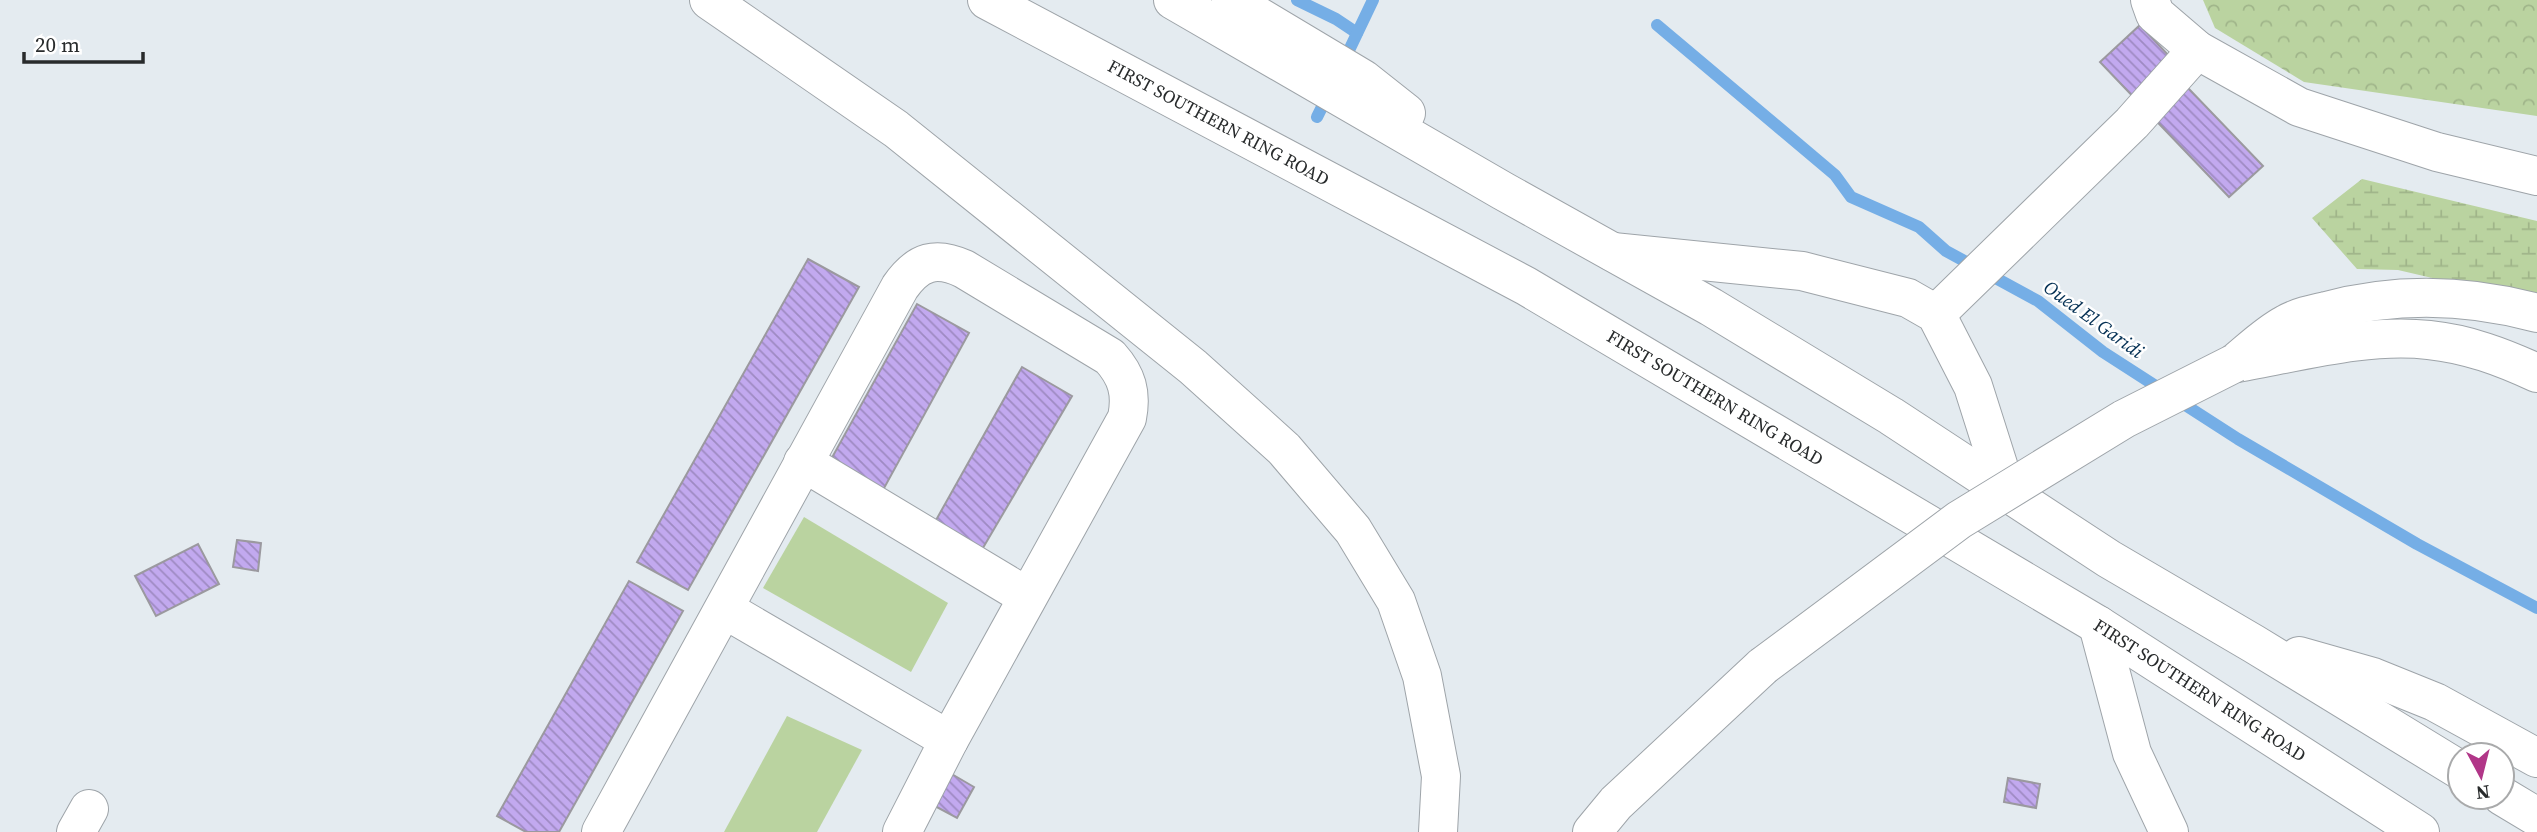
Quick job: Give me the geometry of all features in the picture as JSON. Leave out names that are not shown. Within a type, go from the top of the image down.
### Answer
[{"type":"main road","points":[[709,0],[896,129],[1192,367],[1284,449],[1353,530],[1396,601],[1422,676],[1441,776],[1438,832]]},
{"type":"main road","name":"FIRST SOUTHERN RING ROAD","points":[[987,0],[1526,286],[2098,625],[2420,832]]},
{"type":"main road","points":[[1173,0],[1503,191],[1711,307],[1891,416],[2109,559],[2446,761]]},
{"type":"main road","points":[[1231,0],[1363,79],[1503,191]]},
{"type":"main road","points":[[2150,0],[2155,14],[2197,50],[2299,107],[2437,152],[2537,176]]},
{"type":"main road","points":[[1936,314],[2132,123],[2197,50]]},
{"type":"main road","points":[[1613,252],[1802,271],[1908,298],[1936,314],[1973,386],[2007,493]]},
{"type":"main road","points":[[601,832],[909,274],[935,261],[951,263],[975,276],[1110,357],[1122,369],[1130,401],[1127,418],[1026,596],[902,832]]},
{"type":"main road","points":[[1592,832],[1616,803],[1763,666],[1959,520],[2124,419],[2235,363],[2271,333],[2299,318],[2384,299],[2465,298],[2537,313]]},
{"type":"main road","points":[[2235,363],[2357,342],[2428,340],[2487,352],[2537,373]]},
{"type":"main road","points":[[803,462],[1026,596]]},
{"type":"main road","points":[[724,609],[949,740]]},
{"type":"main road","points":[[2098,625],[2132,752],[2169,832]]},
{"type":"main road","points":[[2254,644],[2373,677],[2435,702],[2537,758]]},
{"type":"main road","points":[[2516,804],[2537,817]]},
{"type":"green space","points":[[2203,0],[2537,0],[2537,116],[2304,82],[2215,28]]},
{"type":"green space","points":[[2362,179],[2537,221],[2537,306],[2518,298],[2398,270],[2357,269],[2312,218]]},
{"type":"green space","points":[[804,517],[948,603],[911,672],[763,588]]},
{"type":"green space","points":[[787,716],[862,750],[817,832],[724,832]]},
{"type":"building","points":[[2140,25],[2170,57],[2164,63],[2263,166],[2229,197],[2100,62]]},
{"type":"building","points":[[808,259],[859,287],[688,590],[637,562]]},
{"type":"building","points":[[917,304],[969,333],[877,501],[824,472]]},
{"type":"building","points":[[1022,367],[1072,396],[980,553],[931,529]]},
{"type":"building","points":[[237,540],[261,543],[258,571],[233,567]]},
{"type":"building","points":[[198,544],[219,584],[156,616],[135,576]]},
{"type":"building","points":[[629,581],[683,611],[559,832],[526,832],[497,816]]},
{"type":"building","points":[[950,773],[974,787],[957,818],[933,805]]},
{"type":"building","points":[[2008,778],[2040,784],[2036,808],[2004,802]]},
{"type":"waterway","points":[[1297,0],[1336,19],[1357,33]]},
{"type":"waterway","points":[[1343,63],[1373,0]]},
{"type":"waterway","name":"Oued El Garidi","points":[[1657,25],[1835,175],[1851,197],[1919,227],[1946,251],[2038,301],[2103,352],[2238,439],[2417,544],[2537,608]]},
{"type":"waterway","points":[[1317,117],[1328,95]]}]
